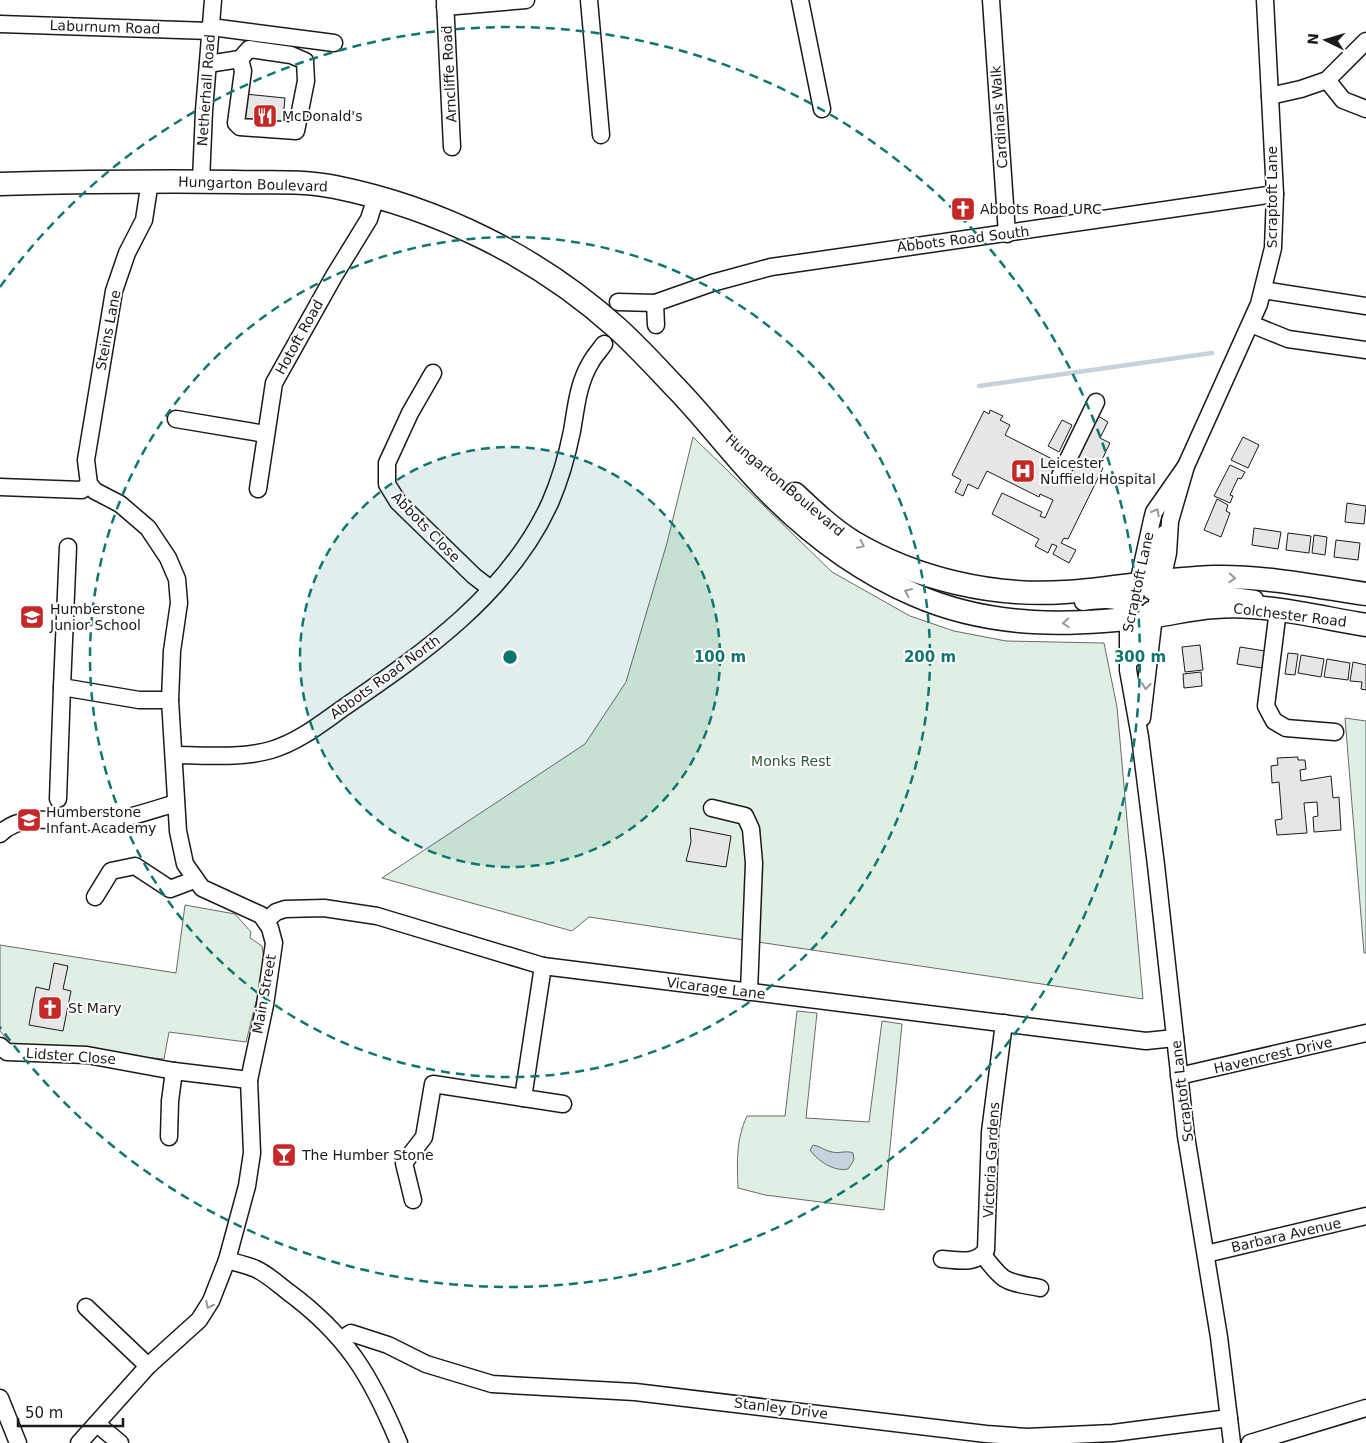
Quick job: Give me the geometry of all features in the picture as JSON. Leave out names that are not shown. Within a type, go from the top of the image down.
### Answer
[{"type":"highway","name":"Hungarton Boulevard","points":[[0,184],[202,181],[287,182],[323,185],[376,197],[457,224],[526,261],[567,287],[618,329],[702,415],[762,485],[845,558],[892,585],[943,607],[1012,622],[1047,624],[1147,605]]},
{"type":"highway","name":"Hungarton Boulevard","points":[[702,415],[760,462],[813,512],[853,542],[906,567],[948,580],[999,590],[1044,593],[1147,605]]},
{"type":"highway","points":[[1147,605],[1234,578],[1366,594]]},
{"type":"highway","name":"Colchester Road","points":[[1147,605],[1245,606],[1366,625]]},
{"type":"street","name":"Netherhall Road","points":[[202,181],[213,0]]},
{"type":"street","points":[[445,3],[526,0]]},
{"type":"street","points":[[589,0],[601,135]]},
{"type":"street","points":[[800,0],[822,109]]},
{"type":"street","name":"Cardinals Walk","points":[[991,0],[1007,234]]},
{"type":"street","name":"Scraptoft Lane","points":[[1232,1443],[1179,1076],[1140,737],[1128,670],[1126,641],[1147,605],[1186,466],[1251,324],[1263,290],[1273,248],[1275,194],[1265,0]]},
{"type":"street","name":"Arncliffe Road","points":[[445,3],[452,147]]},
{"type":"street","name":"Laburnum Road","points":[[0,24],[210,29],[334,43]]},
{"type":"street","points":[[1270,96],[1301,89],[1327,80],[1366,41]]},
{"type":"street","points":[[208,64],[240,59],[249,49],[291,55],[304,61],[296,85],[295,100],[299,108],[296,132],[240,127],[236,123],[243,71],[240,59]]},
{"type":"street","points":[[1327,80],[1343,100],[1366,109]]},
{"type":"street","name":"Steins Lane","points":[[89,484],[86,460],[114,290],[127,253],[144,220],[150,181]]},
{"type":"street","name":"Abbots Road South","points":[[618,302],[655,303],[712,283],[771,267],[1275,194]]},
{"type":"street","name":"Hotoft Road","points":[[258,489],[274,383],[287,357],[368,219],[376,197]]},
{"type":"street","points":[[1263,290],[1366,306]]},
{"type":"street","points":[[655,303],[656,326]]},
{"type":"street","points":[[1251,324],[1288,339],[1366,350]]},
{"type":"street","name":"Abbots Road North","points":[[174,755],[255,753],[292,742],[398,670],[446,633],[491,589],[525,547],[550,502],[567,455],[582,382],[590,362],[604,344]]},
{"type":"street","name":"Abbots Close","points":[[433,373],[406,420],[387,462],[387,484],[398,502],[474,576],[491,589]]},
{"type":"street","points":[[1060,476],[1096,402]]},
{"type":"street","points":[[176,419],[265,434]]},
{"type":"street","name":"Scraptoft Lane","points":[[1140,737],[1147,605],[1142,558],[1154,512],[1186,466]]},
{"type":"street","points":[[0,487],[82,490],[89,484],[95,491],[120,504],[148,528],[168,558],[177,579],[179,603],[172,651],[170,700],[176,803],[182,855],[194,880],[212,894],[255,910],[267,920]]},
{"type":"street","points":[[58,799],[68,547]]},
{"type":"street","points":[[1274,610],[1266,706],[1274,721],[1286,728],[1335,732]]},
{"type":"street","points":[[62,687],[139,700],[170,700]]},
{"type":"street","points":[[0,834],[6,828],[23,822],[54,820],[89,822],[124,818],[176,803]]},
{"type":"street","points":[[712,808],[745,816],[751,829],[754,863],[749,992]]},
{"type":"street","points":[[95,897],[111,871],[135,866],[170,889],[194,880]]},
{"type":"street","name":"Vicarage Lane","points":[[267,920],[276,912],[303,907],[324,908],[377,916],[543,966],[1146,1041],[1175,1038]]},
{"type":"street","name":"Main Street","points":[[79,1443],[148,1366],[199,1320],[211,1301],[227,1260],[242,1209],[252,1153],[249,1080],[265,1005],[273,951],[273,935],[267,920]]},
{"type":"street","points":[[523,1098],[543,966]]},
{"type":"street","name":"Victoria Gardens","points":[[983,1255],[988,1244],[990,1132],[1004,1023]]},
{"type":"street","name":"Havencrest Drive","points":[[1179,1076],[1366,1033]]},
{"type":"street","name":"Lidster Close","points":[[0,1046],[7,1052],[87,1055],[174,1071],[249,1080]]},
{"type":"street","points":[[169,1137],[170,1102],[174,1071]]},
{"type":"street","points":[[412,1200],[404,1163],[409,1153],[420,1143],[426,1132],[434,1084],[563,1104]]},
{"type":"street","name":"Barbara Avenue","points":[[1206,1254],[1366,1216]]},
{"type":"street","points":[[942,1259],[971,1260],[983,1255],[997,1274],[1007,1282],[1040,1288]]},
{"type":"street","points":[[227,1260],[258,1270],[303,1303],[342,1339],[369,1380],[399,1443]]},
{"type":"street","points":[[86,1307],[148,1366]]},
{"type":"street","name":"Stanley Drive","points":[[342,1339],[351,1333],[388,1345],[426,1364],[492,1384],[635,1392],[1027,1437],[1113,1433],[1229,1418]]},
{"type":"street","points":[[0,1398],[18,1443]]},
{"type":"street","points":[[1250,1443],[1366,1408]]},
{"type":"street","points":[[97,1424],[120,1443]]},
{"type":"green space","name":"Monks Rest","points":[[693,437],[832,572],[910,616],[954,631],[1006,641],[1104,643],[1117,707],[1143,999],[589,917],[572,931],[382,878],[585,744],[626,682],[667,543]]},
{"type":"green space","points":[[1345,718],[1366,721],[1366,953],[1364,953]]},
{"type":"green space","points":[[185,905],[235,914],[251,932],[250,938],[262,946],[265,966],[246,1042],[169,1032],[164,1059],[12,1046],[0,1031],[0,945],[176,973]]},
{"type":"green space","points":[[797,1011],[817,1013],[806,1118],[869,1122],[882,1021],[902,1024],[884,1210],[765,1195],[738,1188],[739,1142],[747,1116],[785,1116]]},
{"type":"shaded area","points":[[813,1145],[837,1153],[853,1153],[854,1160],[848,1169],[837,1169],[822,1162],[813,1154],[810,1150]]},
{"type":"building","points":[[245,94],[285,98],[282,129],[242,124]]},
{"type":"building","points":[[990,410],[1003,416],[1000,420],[1010,425],[1005,435],[1060,463],[1098,416],[1108,422],[1100,438],[1110,443],[1099,466],[1103,468],[1068,539],[1064,538],[1061,543],[1076,550],[1069,563],[1053,554],[1057,546],[1052,544],[1048,553],[1035,546],[1039,539],[992,514],[1002,493],[1042,512],[1040,516],[1045,518],[1053,500],[1040,494],[1039,497],[987,471],[978,489],[968,484],[963,496],[955,492],[961,480],[952,475],[984,411],[989,414]]},
{"type":"building","points":[[1062,420],[1072,425],[1059,452],[1048,446]]},
{"type":"building","points":[[1243,437],[1259,445],[1248,468],[1231,460]]},
{"type":"building","points":[[1230,465],[1245,472],[1241,479],[1238,478],[1230,495],[1233,496],[1230,503],[1214,496]]},
{"type":"building","points":[[1217,499],[1228,505],[1226,511],[1230,513],[1221,537],[1204,530]]},
{"type":"building","points":[[1347,503],[1366,506],[1364,524],[1345,522]]},
{"type":"building","points":[[1254,528],[1281,532],[1278,549],[1252,545]]},
{"type":"building","points":[[1288,533],[1311,536],[1309,553],[1286,550]]},
{"type":"building","points":[[1314,535],[1327,537],[1325,555],[1312,553]]},
{"type":"building","points":[[1336,540],[1360,543],[1358,560],[1334,557]]},
{"type":"building","points":[[1200,645],[1203,670],[1185,672],[1182,647]]},
{"type":"building","points":[[1240,647],[1265,651],[1262,668],[1237,664]]},
{"type":"building","points":[[1288,653],[1298,654],[1295,675],[1285,674]]},
{"type":"building","points":[[1301,655],[1324,659],[1321,677],[1298,673]]},
{"type":"building","points":[[1327,659],[1350,663],[1348,680],[1324,677]]},
{"type":"building","points":[[1353,662],[1366,665],[1366,690],[1361,689],[1362,682],[1350,681]]},
{"type":"building","points":[[1201,672],[1202,686],[1184,688],[1183,674]]},
{"type":"building","points":[[1298,757],[1298,760],[1305,760],[1306,769],[1300,770],[1301,781],[1331,776],[1333,798],[1339,797],[1341,830],[1314,832],[1313,817],[1318,816],[1317,802],[1304,803],[1307,833],[1277,835],[1275,820],[1282,819],[1279,782],[1272,783],[1271,766],[1278,765],[1277,758]]},
{"type":"building","points":[[690,828],[731,836],[726,867],[686,861],[691,842]]},
{"type":"building","name":"St Mary","points":[[54,963],[68,966],[63,989],[71,991],[63,1031],[29,1025],[36,987],[49,990]]},
{"type":"waterway","points":[[979,386],[1212,353]]},
{"type":"place","name":"McDonald's","points":[[265,116]]},
{"type":"place","name":"Abbots Road URC","points":[[963,209]]},
{"type":"place","name":"Leicester Nuffield Hospital","points":[[1023,471]]},
{"type":"place","name":"Humberstone Junior School","points":[[32,617]]},
{"type":"place","name":"Humberstone Infant Academy","points":[[29,820]]},
{"type":"place","name":"St Mary","points":[[50,1008]]},
{"type":"place","name":"The Humber Stone","points":[[284,1155]]}]
